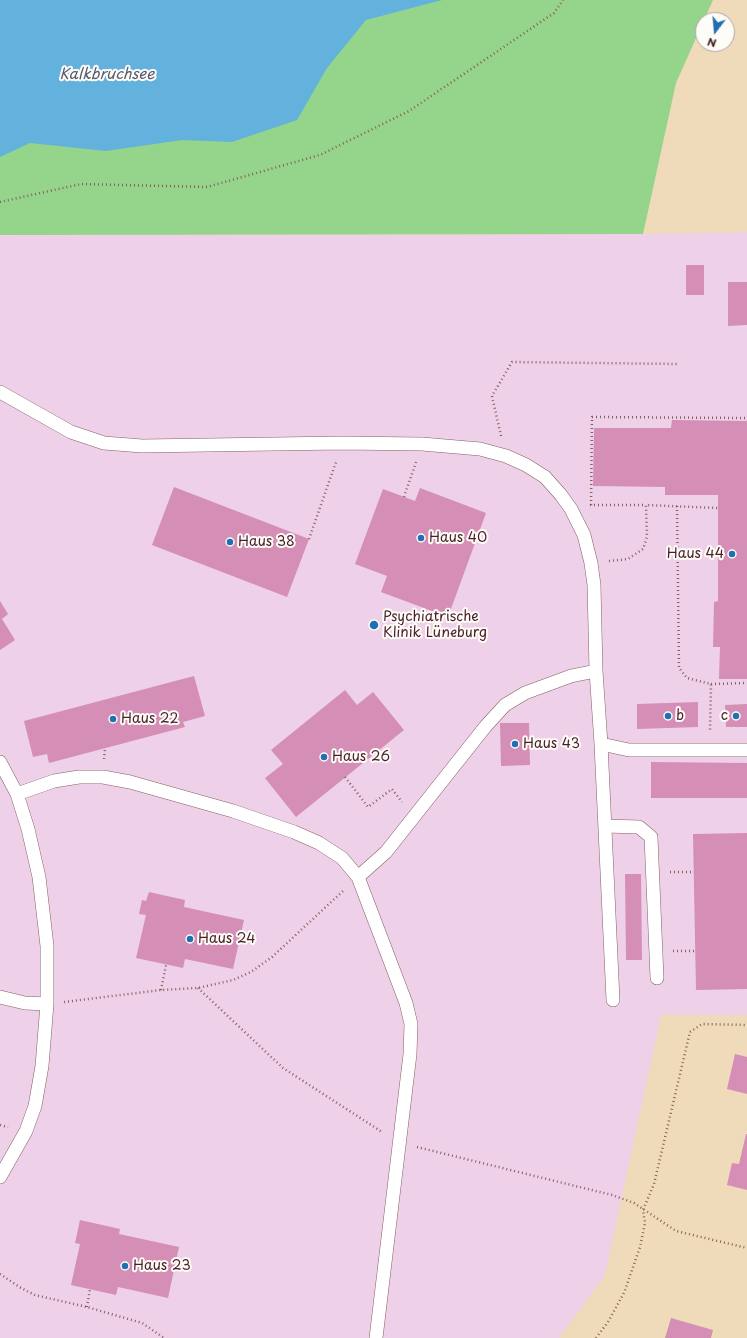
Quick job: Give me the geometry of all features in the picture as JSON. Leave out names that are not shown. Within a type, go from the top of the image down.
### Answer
[{"type":"lane","points":[[0,392],[72,432],[104,443],[142,446],[342,443],[422,444],[480,448],[506,456],[545,476],[561,494],[571,509],[584,535],[591,563],[594,585],[596,671],[601,744],[613,1000]]},
{"type":"lane","points":[[358,877],[386,852],[415,818],[485,727],[506,705],[525,694],[572,676],[596,671]]},
{"type":"lane","points":[[601,744],[629,750],[747,750]]},
{"type":"lane","points":[[0,762],[18,794],[39,877],[47,946],[48,1004],[42,1066],[35,1106],[26,1131],[0,1177]]},
{"type":"lane","points":[[18,794],[54,781],[79,777],[103,777],[130,782],[233,811],[294,832],[319,843],[342,858],[358,877],[406,1003],[411,1024],[410,1054],[376,1338]]},
{"type":"lane","points":[[605,826],[640,827],[651,837],[657,978]]},
{"type":"lane","points":[[0,997],[25,1003],[48,1004]]},
{"type":"path","points":[[0,202],[81,184],[207,186],[320,156],[409,111],[554,13],[563,0]]},
{"type":"path","points":[[506,456],[492,396],[512,362],[678,364]]},
{"type":"path","points":[[591,505],[592,417],[747,418]]},
{"type":"path","points":[[309,539],[342,443]]},
{"type":"path","points":[[404,497],[422,444]]},
{"type":"path","points":[[571,509],[591,505],[646,505],[718,508]]},
{"type":"path","points":[[591,563],[628,559],[643,549],[646,537],[646,505]]},
{"type":"path","points":[[677,506],[679,668],[687,678],[711,684],[747,683]]},
{"type":"path","points":[[710,750],[711,684]]},
{"type":"path","points":[[345,777],[368,807],[392,789],[415,818]]},
{"type":"path","points":[[48,1004],[161,990],[198,988],[233,980],[256,968],[272,957],[358,877]]},
{"type":"path","points":[[161,990],[166,965]]},
{"type":"path","points":[[198,988],[283,1068],[399,1143],[612,1195],[634,1204],[676,1231],[747,1248]]},
{"type":"path","points":[[596,1338],[608,1322],[624,1293],[640,1247],[645,1223],[643,1210],[654,1184],[690,1032],[702,1024],[747,1025]]},
{"type":"path","points":[[0,1274],[21,1288],[35,1295],[87,1307],[142,1323],[164,1338]]},
{"type":"path","points":[[87,1307],[90,1289]]},
{"type":"shaded area","name":"Psychiatrische Klinik Lüneburg","points":[[747,232],[747,1015],[661,1015],[605,1275],[559,1338],[0,1338],[0,235],[643,234]]},
{"type":"green space","points":[[0,0],[713,0],[708,12],[695,12],[695,40],[676,83],[643,234],[0,235]]},
{"type":"water","name":"Kalkbruchsee","points":[[0,0],[442,0],[366,20],[327,68],[297,120],[232,142],[182,140],[106,151],[30,143],[0,157]]},
{"type":"building","points":[[686,265],[704,265],[704,295],[686,295]]},
{"type":"building","points":[[728,282],[747,282],[747,325],[728,326]]},
{"type":"building","name":"Haus 44","points":[[672,420],[747,421],[747,679],[719,679],[720,647],[713,647],[714,602],[718,601],[718,495],[665,495],[665,487],[593,486],[594,428],[671,428]]},
{"type":"building","name":"Haus 38","points":[[174,487],[309,539],[287,597],[152,545]]},
{"type":"building","name":"Haus 40","points":[[420,488],[486,513],[448,617],[381,592],[387,576],[355,564],[383,489],[415,501]]},
{"type":"building","points":[[0,601],[8,614],[2,619],[15,640],[0,650]]},
{"type":"building","name":"Haus 22","points":[[194,676],[205,716],[183,722],[185,727],[49,763],[47,754],[33,757],[24,721]]},
{"type":"building","name":"Haus 26","points":[[345,690],[357,705],[373,692],[404,730],[296,817],[265,778],[283,764],[271,750]]},
{"type":"building","name":"b","points":[[698,702],[698,727],[637,729],[637,704]]},
{"type":"building","name":"c","points":[[747,704],[747,727],[726,727],[725,705]]},
{"type":"building","name":"Haus 43","points":[[500,723],[529,723],[530,765],[501,766]]},
{"type":"building","points":[[651,762],[747,763],[747,798],[651,798]]},
{"type":"building","points":[[747,833],[747,989],[696,990],[693,834]]},
{"type":"building","points":[[625,874],[641,874],[642,960],[626,960]]},
{"type":"building","name":"Haus 24","points":[[149,892],[185,900],[184,907],[244,920],[233,969],[185,959],[183,968],[136,958],[146,915],[139,914],[142,900],[146,901]]},
{"type":"building","points":[[735,1054],[747,1057],[747,1094],[727,1089]]},
{"type":"building","points":[[746,1134],[747,1190],[727,1185],[732,1163],[739,1164]]},
{"type":"building","name":"Haus 23","points":[[80,1220],[120,1229],[119,1234],[179,1247],[168,1298],[118,1287],[116,1295],[71,1285],[80,1244],[75,1243]]},
{"type":"building","points":[[671,1318],[713,1330],[711,1338],[665,1338]]},
{"type":"place","name":"Haus 40","points":[[421,538]]},
{"type":"place","name":"Haus 38","points":[[230,542]]},
{"type":"place","name":"Haus 44","points":[[732,554]]},
{"type":"place","name":"Psychiatrische Klinik Lüneburg","points":[[374,625]]},
{"type":"place","name":"b","points":[[668,716]]},
{"type":"place","name":"c","points":[[736,716]]},
{"type":"place","name":"Haus 22","points":[[113,719]]},
{"type":"place","name":"Haus 43","points":[[515,744]]},
{"type":"place","name":"Haus 26","points":[[324,757]]},
{"type":"place","name":"Haus 24","points":[[190,939]]},
{"type":"place","name":"Haus 23","points":[[125,1266]]}]
